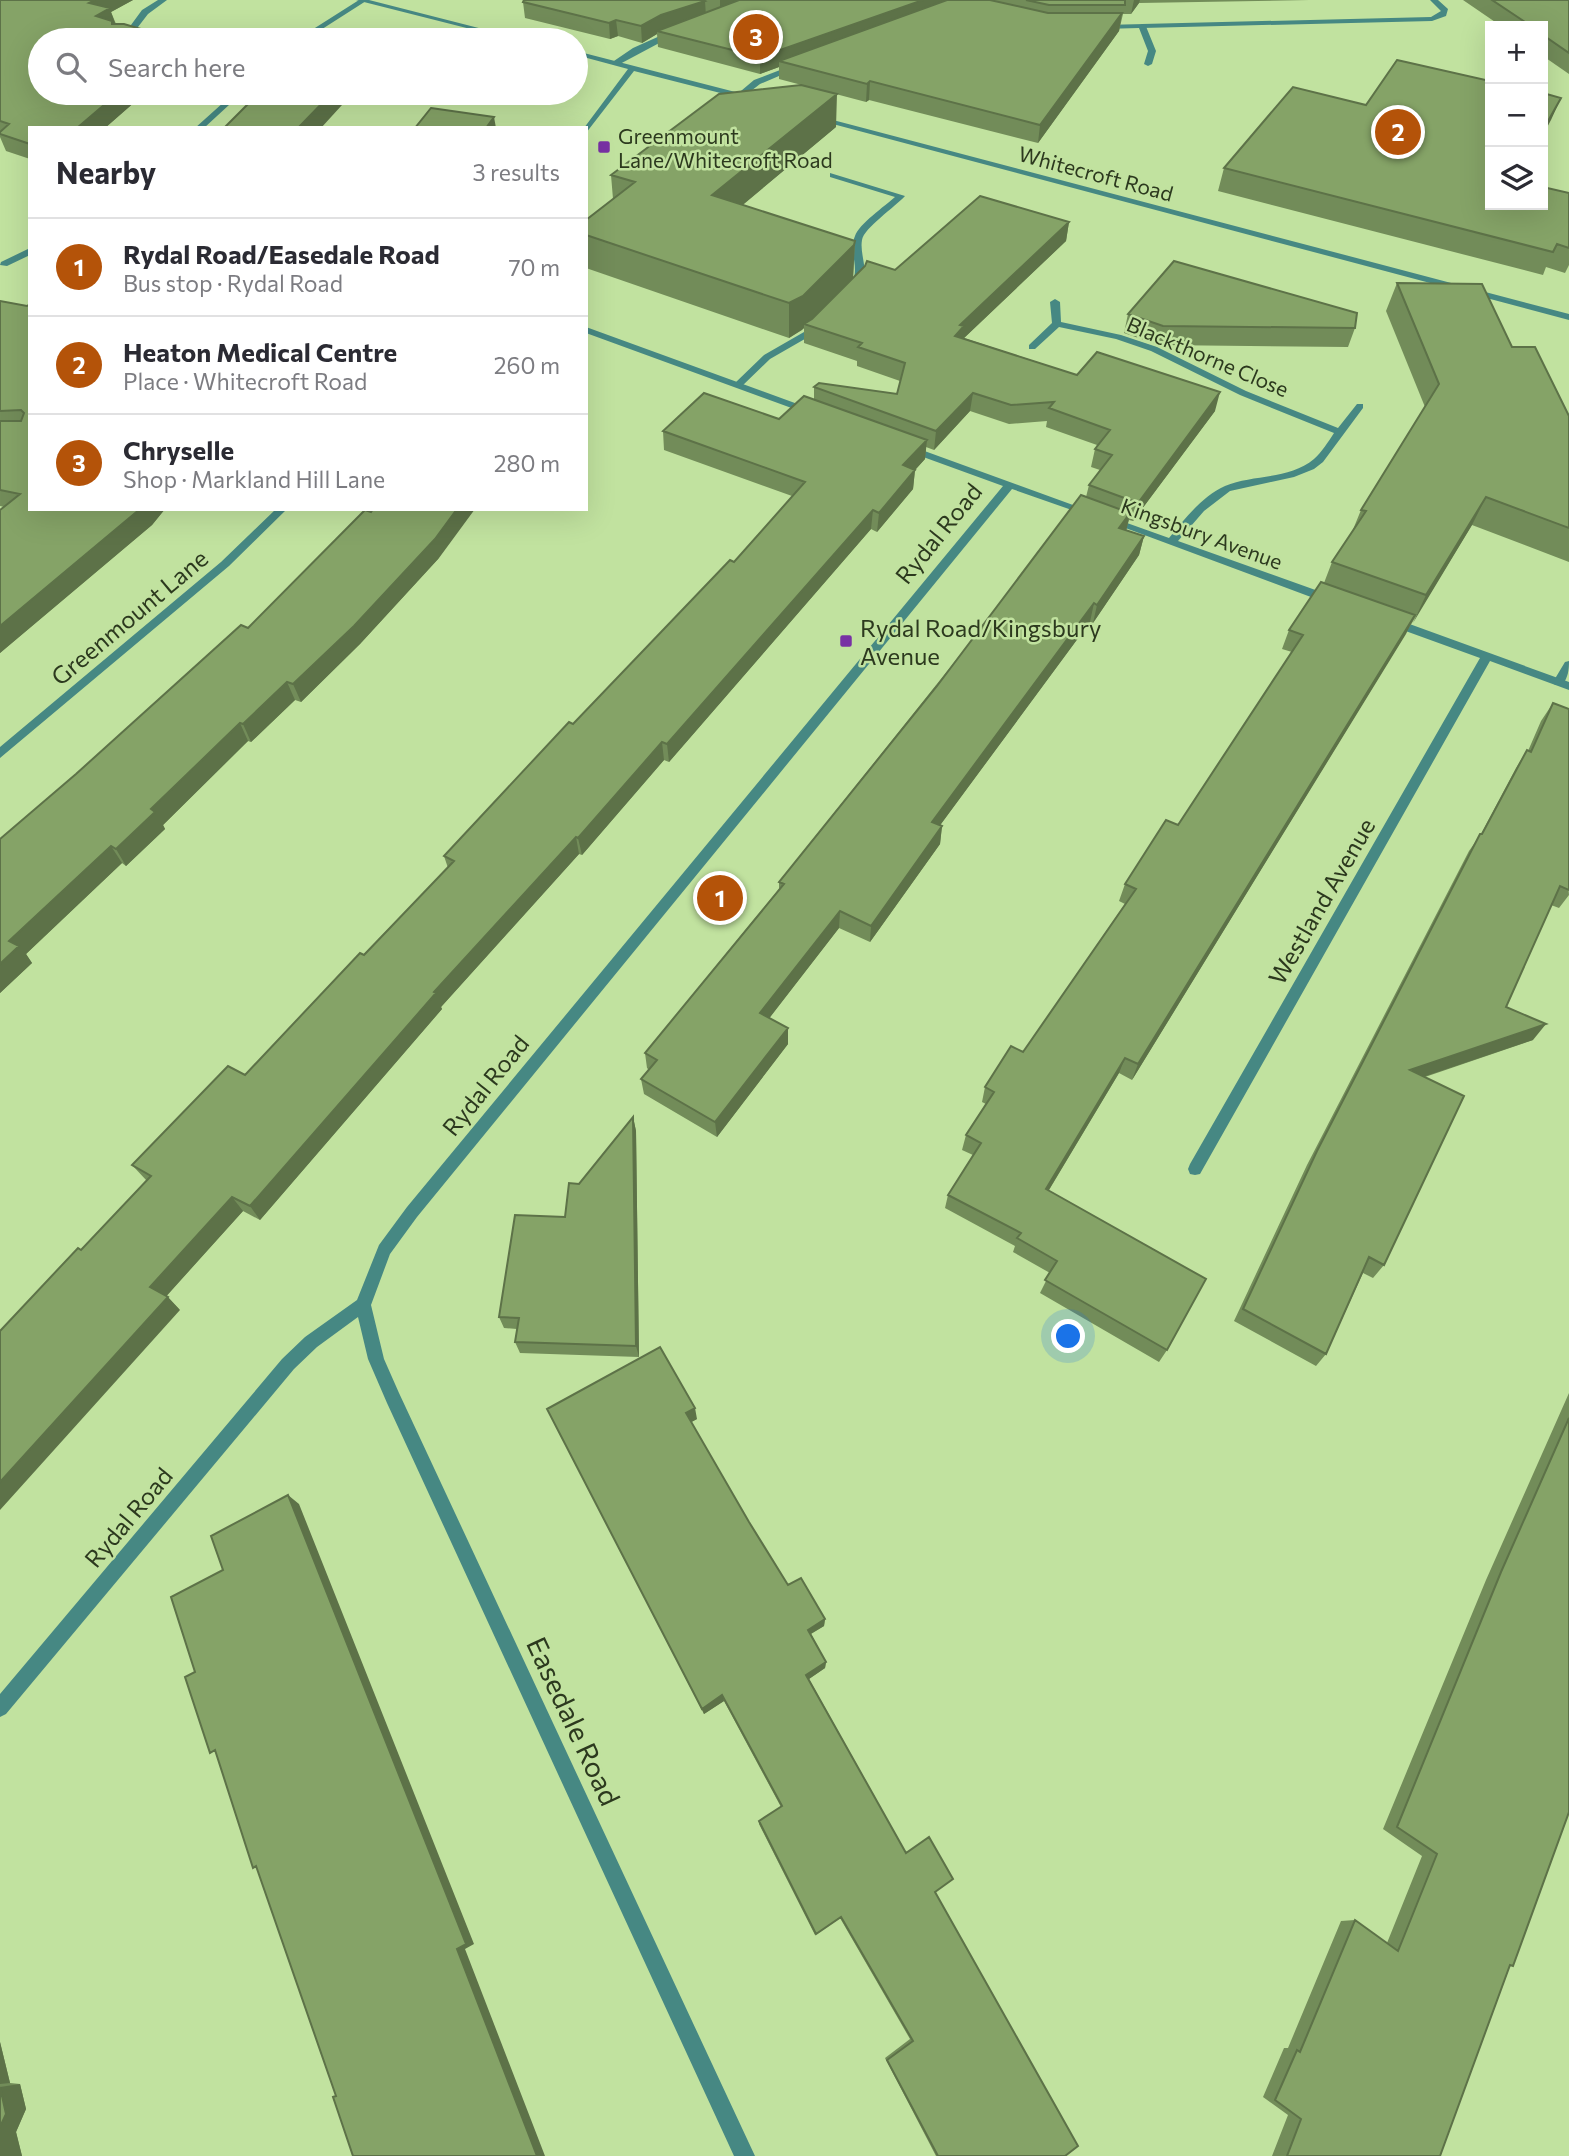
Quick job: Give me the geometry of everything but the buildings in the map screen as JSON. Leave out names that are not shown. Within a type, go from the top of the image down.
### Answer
[{"type":"street","points":[[133,28],[145,12],[163,0]]},
{"type":"street","points":[[318,28],[361,0],[474,28]]},
{"type":"street","points":[[1092,27],[1432,19],[1443,14],[1442,6],[1434,0]]},
{"type":"street","points":[[1142,26],[1152,51],[1148,64]]},
{"type":"street","points":[[615,63],[650,43],[688,28]]},
{"type":"street","points":[[588,57],[752,99]]},
{"type":"street","points":[[739,96],[757,82],[803,65]]},
{"type":"street","points":[[588,128],[632,68]]},
{"type":"street","points":[[201,126],[225,105]]},
{"type":"street","name":"Whitecroft Road","points":[[806,114],[1569,317]]},
{"type":"street","points":[[832,175],[901,195],[860,233],[856,240],[862,268],[859,281],[851,290]]},
{"type":"street","points":[[4,264],[28,252]]},
{"type":"street","points":[[1032,347],[1057,324],[1055,302]]},
{"type":"street","points":[[738,385],[767,357],[807,334],[826,315]]},
{"type":"street","name":"Blackthorne Close","points":[[1057,324],[1118,337],[1154,349],[1243,393],[1340,432]]},
{"type":"street","points":[[588,331],[828,418]]},
{"type":"street","points":[[1171,542],[1197,512],[1222,492],[1237,485],[1299,473],[1319,460],[1360,406]]},
{"type":"street","name":"Kingsbury Avenue","points":[[893,442],[1348,606]]},
{"type":"street","name":"Rydal Road","points":[[0,1708],[288,1364],[311,1342],[363,1305],[384,1250],[412,1212],[1009,485]]},
{"type":"street","name":"Greenmount Lane","points":[[0,754],[225,564],[280,511]]},
{"type":"street","points":[[1386,620],[1564,684],[1569,666]]},
{"type":"street","name":"Westland Avenue","points":[[1195,1168],[1487,656]]},
{"type":"street","name":"Easedale Road","points":[[363,1305],[376,1359],[393,1398],[745,2156]]},
{"type":"place","name":"Chryselle","points":[[756,37]]},
{"type":"place","name":"Heaton Medical Centre","points":[[1398,132]]},
{"type":"place","name":"Greenmount Lane/Whitecroft Road","points":[[604,147]]},
{"type":"place","name":"Rydal Road/Kingsbury Avenue","points":[[846,641]]},
{"type":"place","name":"Rydal Road/Easedale Road","points":[[720,898]]}]
